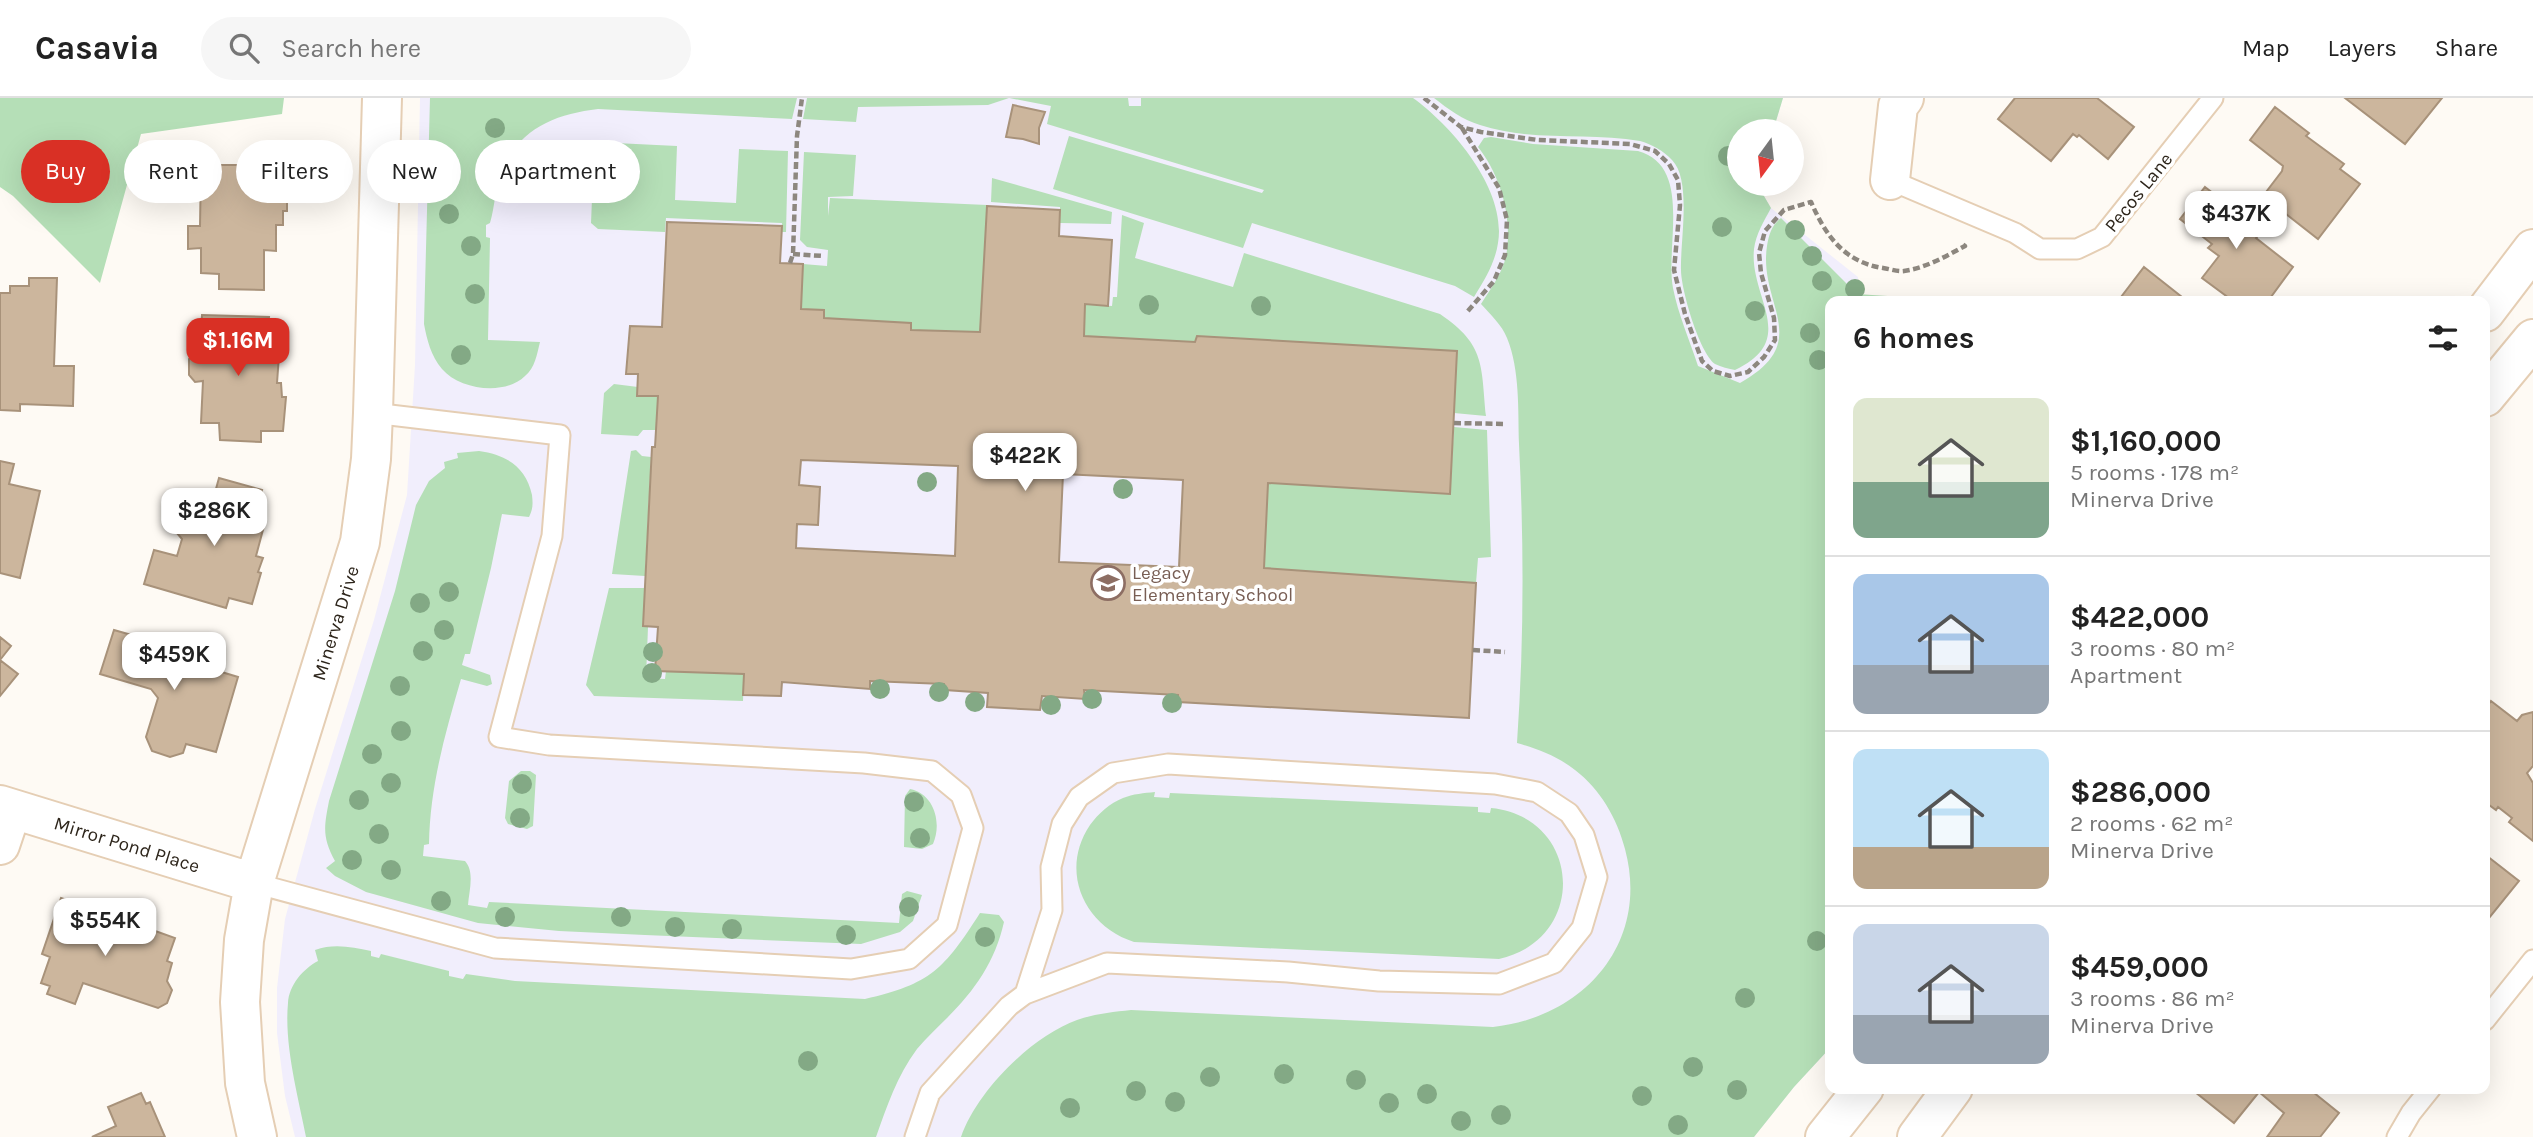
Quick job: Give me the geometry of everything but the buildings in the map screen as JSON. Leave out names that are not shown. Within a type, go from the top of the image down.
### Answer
[{"type":"street","name":"Minerva Drive","points":[[257,1137],[245,1083],[240,1002],[243,940],[254,883],[360,542],[371,459],[382,98]]},
{"type":"street","points":[[1890,180],[1898,106],[1904,98]]},
{"type":"street","points":[[2490,305],[2533,249]]},
{"type":"street","points":[[2490,391],[2533,339]]},
{"type":"street","points":[[0,845],[6,807]]},
{"type":"street","name":"Mirror Pond Place","points":[[6,807],[254,883]]},
{"type":"street","points":[[1825,1137],[1859,1094]]},
{"type":"street","points":[[1917,1137],[1949,1094]]},
{"type":"lane","name":"Pecos Lane","points":[[1890,180],[2015,233],[2039,250],[2077,249],[2102,237],[2213,98]]},
{"type":"lane","points":[[254,883],[495,948],[851,970],[909,959],[947,925],[973,828],[961,794],[932,771],[864,763],[549,744],[499,737],[552,536],[560,435],[373,413]]},
{"type":"lane","points":[[915,1137],[930,1093],[1009,1006],[1025,994],[1107,963],[1289,972],[1379,981],[1499,985],[1554,963],[1582,928],[1597,877],[1584,835],[1569,813],[1537,792],[1495,784],[1168,764],[1114,773],[1079,797],[1062,824],[1051,867],[1052,910],[1025,994]]},
{"type":"lane","points":[[2490,1014],[2533,960]]},
{"type":"lane","points":[[2398,1137],[2411,1113],[2426,1094]]},
{"type":"path","points":[[790,263],[793,254],[797,135],[802,98]]},
{"type":"path","points":[[1424,98],[1461,127],[1499,188],[1507,220],[1505,255],[1494,281],[1467,312]]},
{"type":"path","points":[[1461,127],[1538,140],[1630,144],[1655,151],[1669,164],[1678,180],[1679,205],[1674,270],[1685,314],[1702,361],[1713,371],[1730,376],[1748,372],[1775,340],[1774,318],[1760,273],[1759,253],[1765,231],[1784,210],[1811,202],[1821,225],[1840,249],[1866,265],[1878,267],[1903,271],[1937,261],[1965,246],[1955,238]]},
{"type":"path","points":[[793,254],[823,256]]},
{"type":"path","points":[[1454,423],[1505,424]]},
{"type":"path","points":[[1473,650],[1505,652]]},
{"type":"shaded area","name":"Legacy Elementary School","points":[[420,98],[1783,98],[1777,119],[1727,119],[1727,196],[1764,196],[1771,208],[1858,277],[1857,296],[1825,296],[1825,1053],[1754,1137],[295,1137],[285,1096],[277,1033],[277,988],[285,919],[315,809],[374,620],[407,495],[415,365],[418,203],[461,203],[461,140],[419,140]]},
{"type":"green space","points":[[0,98],[284,98],[282,114],[141,134],[139,140],[124,140],[124,196],[100,283],[13,196],[0,187]]},
{"type":"green space","points":[[430,98],[797,98],[792,119],[598,109],[554,119],[522,140],[475,140],[475,203],[494,203],[490,223],[486,225],[486,237],[490,238],[488,340],[540,342],[528,373],[516,382],[495,388],[471,386],[450,376],[435,359],[425,330],[427,203],[461,203],[461,140],[429,140]]},
{"type":"green space","points":[[807,98],[1009,98],[988,105],[858,107],[856,122],[803,119]]},
{"type":"green space","points":[[1009,98],[1128,98],[1129,106],[1141,106],[1141,98],[1413,98],[1429,110],[1460,143],[1486,181],[1499,223],[1495,257],[1474,297],[1455,286],[1252,223],[1243,248],[1053,189],[1069,136],[1262,193],[1264,190],[1047,124],[1051,106]]},
{"type":"green space","points":[[1434,98],[1783,98],[1777,119],[1727,119],[1727,196],[1764,196],[1771,208],[1758,233],[1754,249],[1754,267],[1767,316],[1765,345],[1754,358],[1735,370],[1715,364],[1703,347],[1692,320],[1682,279],[1682,182],[1678,169],[1665,154],[1640,141],[1620,138],[1539,135],[1499,130],[1480,125],[1450,110]]},
{"type":"green space","points":[[1484,138],[1638,151],[1655,159],[1666,173],[1671,190],[1673,288],[1698,366],[1740,383],[1762,367],[1775,352],[1779,337],[1766,267],[1769,238],[1773,227],[1781,218],[1857,294],[1888,296],[1825,296],[1825,1053],[1754,1137],[961,1137],[980,1102],[1008,1067],[1042,1039],[1083,1018],[1131,1010],[1493,1027],[1526,1020],[1556,1008],[1582,991],[1603,969],[1618,944],[1628,915],[1630,883],[1625,849],[1612,815],[1600,795],[1575,770],[1547,754],[1517,743],[1522,594],[1518,390],[1507,338],[1499,324],[1481,304],[1502,268],[1508,242],[1506,213],[1499,184],[1478,147]]},
{"type":"green space","points":[[640,144],[677,146],[675,200],[736,203],[739,149],[788,151],[786,232],[781,232],[782,223],[666,218],[665,232],[598,229],[591,223],[592,203],[640,203]]},
{"type":"green space","points":[[804,152],[856,155],[853,196],[828,197],[828,216],[830,198],[987,205],[980,332],[911,330],[824,318],[824,310],[801,309],[803,264],[827,266],[828,250],[807,247],[800,240]]},
{"type":"green space","points":[[992,178],[1112,212],[1111,224],[1060,223],[1060,207],[991,202]]},
{"type":"green space","points":[[1122,215],[1144,223],[1135,258],[1233,287],[1244,253],[1440,314],[1466,336],[1478,358],[1486,416],[1454,413],[1457,351],[1197,336],[1195,342],[1084,336],[1085,304],[1112,306],[1113,297],[1117,297]]},
{"type":"green space","points":[[614,384],[638,387],[638,396],[658,396],[656,430],[643,430],[638,436],[601,434],[604,393]]},
{"type":"green space","points":[[1454,427],[1487,430],[1491,557],[1478,558],[1476,583],[1264,568],[1268,483],[1450,494]]},
{"type":"green space","points":[[636,450],[642,456],[651,457],[645,576],[612,574],[631,451]]},
{"type":"green space","points":[[479,451],[514,464],[529,485],[533,504],[529,517],[502,514],[470,654],[465,654],[462,665],[490,675],[492,684],[487,686],[461,679],[435,781],[429,844],[424,845],[423,856],[465,861],[468,865],[471,876],[468,905],[487,908],[489,902],[899,923],[902,894],[907,891],[922,895],[913,921],[900,932],[861,944],[559,931],[478,923],[366,892],[335,876],[326,868],[335,861],[325,832],[329,801],[395,591],[416,505],[429,481],[445,468],[444,462],[458,458],[457,453]]},
{"type":"green space","points":[[609,588],[645,588],[643,626],[648,627],[646,678],[665,679],[666,671],[744,674],[743,701],[594,696],[586,685]]},
{"type":"green space","points":[[521,771],[530,771],[536,775],[533,826],[527,829],[508,824],[505,818],[509,781]]},
{"type":"green space","points":[[910,789],[919,792],[931,803],[936,819],[933,844],[922,849],[904,847],[905,796]]},
{"type":"green space","points":[[1155,792],[1154,797],[1169,798],[1170,793],[1478,807],[1478,812],[1490,813],[1491,808],[1521,816],[1543,833],[1557,854],[1563,879],[1560,905],[1549,928],[1528,947],[1499,959],[1134,942],[1116,934],[1090,910],[1077,878],[1077,860],[1081,843],[1090,825],[1105,809],[1127,797]]},
{"type":"green space","points":[[980,913],[999,915],[1004,922],[989,963],[966,997],[910,1059],[893,1091],[876,1137],[306,1137],[290,1053],[287,1019],[291,990],[307,968],[318,961],[315,950],[336,946],[371,951],[371,956],[379,958],[381,954],[449,971],[449,976],[463,979],[466,974],[515,981],[865,999],[906,987],[934,971],[956,948]]},
{"type":"place","name":"Legacy Elementary School","points":[[1108,583]]}]
